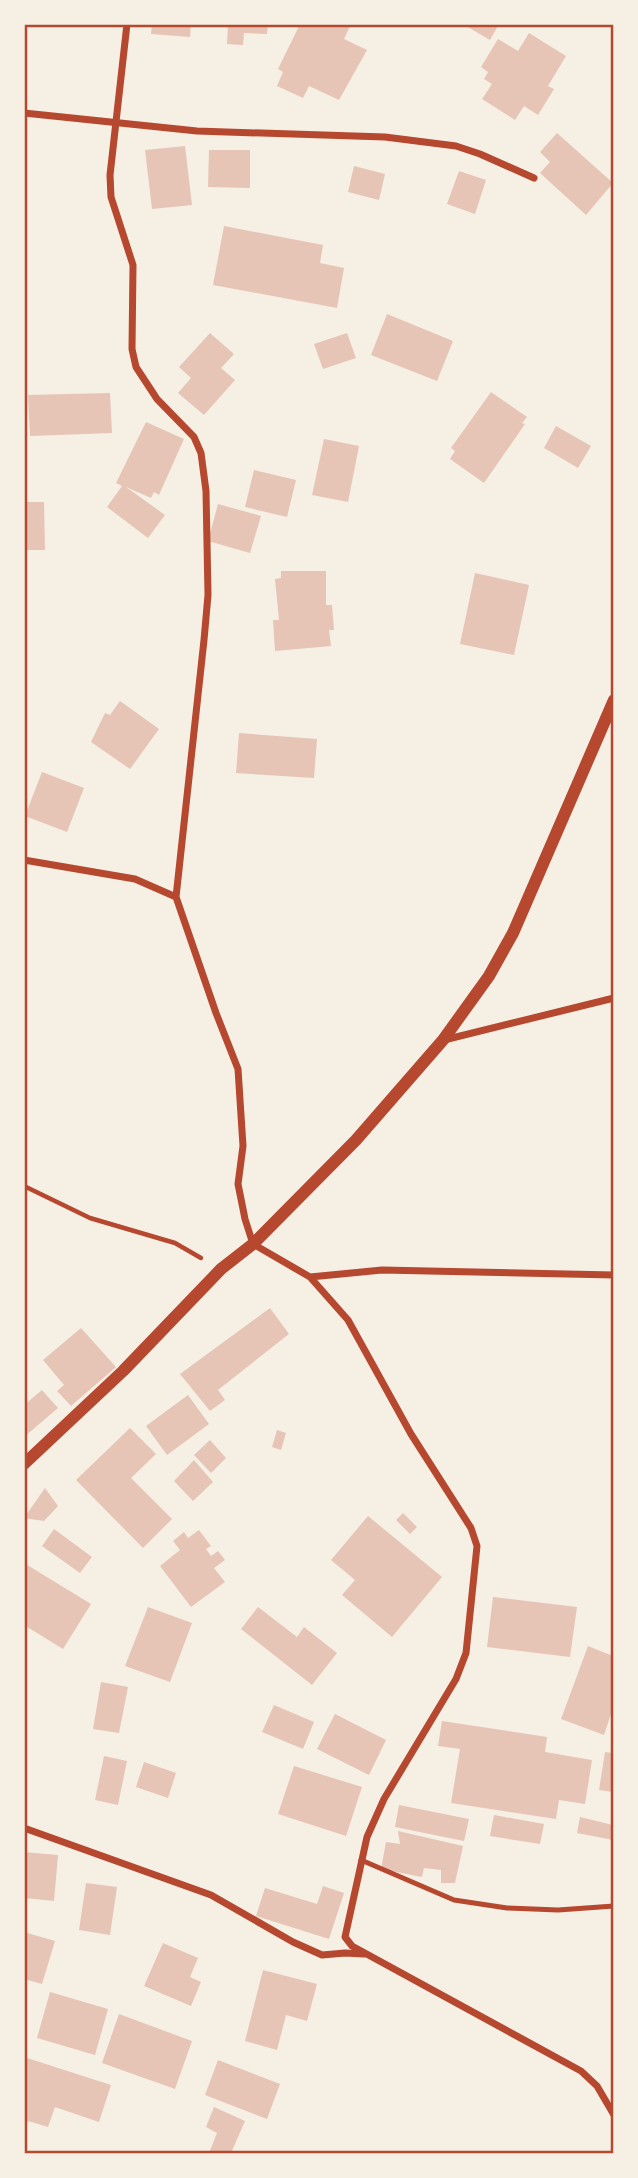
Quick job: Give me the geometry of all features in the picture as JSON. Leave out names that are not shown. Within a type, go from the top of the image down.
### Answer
[{"type":"street","points":[[127,24],[110,175],[111,197],[133,265],[132,349],[136,368],[157,399],[194,436],[201,453],[206,491],[208,596],[176,897],[238,1069],[243,1146],[238,1184],[245,1219],[253,1244],[310,1278],[348,1320],[411,1434],[471,1528],[477,1546],[466,1653],[456,1679],[384,1799],[360,1860],[345,1937],[352,1946],[581,2071],[597,2086],[614,2115]]},
{"type":"street","points":[[24,113],[238,134],[385,137],[456,146],[534,178]]},
{"type":"street","points":[[24,1464],[123,1371],[222,1269],[253,1244],[356,1139],[443,1040],[489,976],[513,933],[614,700]]},
{"type":"street","points":[[24,860],[135,879],[176,897]]},
{"type":"street","points":[[443,1040],[614,998]]},
{"type":"street","points":[[310,1278],[382,1270],[614,1275]]},
{"type":"street","points":[[24,1828],[211,1895],[323,1955],[368,1955]]},
{"type":"lane","points":[[360,1860],[454,1900],[519,1909],[558,1910],[614,1906]]},
{"type":"path","points":[[24,1186],[90,1218],[175,1243],[222,1269]]},
{"type":"building","points":[[152,24],[191,24],[190,37],[151,34]]},
{"type":"building","points":[[228,24],[268,24],[267,34],[244,33],[243,45],[227,44]]},
{"type":"building","points":[[300,24],[351,24],[344,39],[367,50],[339,100],[309,86],[303,98],[277,86],[283,72],[278,69]]},
{"type":"building","points":[[499,24],[490,40],[466,26]]},
{"type":"building","points":[[529,33],[566,56],[548,86],[554,89],[538,115],[524,106],[515,120],[482,99],[492,84],[484,79],[488,72],[481,67],[498,39],[518,51]]},
{"type":"building","points":[[557,133],[613,183],[586,215],[540,173],[550,162],[540,152]]},
{"type":"building","points":[[185,146],[192,205],[152,209],[145,150]]},
{"type":"building","points":[[209,150],[250,150],[250,188],[208,187]]},
{"type":"building","points":[[354,166],[385,174],[379,200],[348,192]]},
{"type":"building","points":[[459,171],[486,180],[475,214],[447,204]]},
{"type":"building","points":[[224,226],[323,245],[320,263],[344,268],[337,308],[213,285]]},
{"type":"building","points":[[387,314],[453,341],[437,381],[371,355]]},
{"type":"building","points":[[210,333],[234,354],[221,368],[235,380],[204,415],[178,393],[191,378],[179,367]]},
{"type":"building","points":[[347,333],[356,358],[323,369],[314,344]]},
{"type":"building","points":[[491,392],[527,417],[522,423],[525,424],[484,483],[450,459],[455,451],[451,448]]},
{"type":"building","points":[[110,393],[112,433],[30,436],[28,395]]},
{"type":"building","points":[[146,422],[184,439],[159,495],[154,492],[151,498],[126,487],[165,515],[148,538],[107,507],[122,486],[116,483]]},
{"type":"building","points":[[556,426],[591,446],[578,468],[544,448]]},
{"type":"building","points":[[324,439],[359,446],[348,502],[312,495]]},
{"type":"building","points":[[254,470],[296,480],[287,517],[245,507]]},
{"type":"building","points":[[24,502],[44,502],[45,550],[24,550]]},
{"type":"building","points":[[218,504],[261,516],[250,553],[208,541]]},
{"type":"building","points":[[281,571],[326,571],[326,605],[332,605],[334,630],[329,630],[331,646],[275,651],[273,620],[279,620],[275,579],[281,578]]},
{"type":"building","points":[[475,573],[529,585],[514,655],[460,644]]},
{"type":"building","points":[[120,701],[159,729],[130,769],[91,742],[105,713],[110,715]]},
{"type":"building","points":[[239,733],[317,739],[314,778],[236,773]]},
{"type":"building","points":[[42,772],[84,788],[67,832],[25,816]]},
{"type":"building","points":[[270,1308],[289,1334],[218,1390],[225,1400],[210,1411],[180,1374]]},
{"type":"building","points":[[81,1328],[116,1367],[71,1406],[57,1391],[64,1385],[43,1360]]},
{"type":"building","points":[[42,1390],[58,1408],[24,1437],[24,1405]]},
{"type":"building","points":[[188,1395],[209,1424],[167,1455],[146,1426]]},
{"type":"building","points":[[130,1428],[156,1454],[131,1478],[172,1519],[143,1548],[76,1480]]},
{"type":"building","points":[[277,1430],[286,1433],[281,1450],[272,1447]]},
{"type":"building","points":[[210,1440],[226,1458],[211,1473],[194,1455]]},
{"type":"building","points":[[194,1460],[213,1482],[193,1501],[174,1481]]},
{"type":"building","points":[[45,1488],[58,1506],[44,1521],[24,1518]]},
{"type":"building","points":[[403,1513],[417,1527],[410,1534],[396,1520]]},
{"type":"building","points":[[368,1516],[442,1577],[392,1637],[342,1595],[355,1580],[331,1560]]},
{"type":"building","points":[[54,1529],[92,1557],[80,1573],[42,1546]]},
{"type":"building","points":[[199,1530],[211,1546],[206,1549],[211,1556],[218,1551],[225,1560],[214,1568],[225,1582],[191,1607],[160,1566],[180,1550],[173,1541],[184,1532],[188,1538]]},
{"type":"building","points":[[24,1563],[91,1604],[63,1649],[24,1625]]},
{"type":"building","points":[[493,1597],[577,1607],[570,1657],[487,1647]]},
{"type":"building","points":[[148,1607],[192,1623],[170,1682],[125,1666]]},
{"type":"building","points":[[258,1607],[297,1637],[304,1627],[337,1653],[312,1685],[241,1629]]},
{"type":"building","points":[[588,1646],[613,1656],[613,1708],[604,1735],[561,1719]]},
{"type":"building","points":[[101,1682],[128,1687],[119,1733],[93,1729]]},
{"type":"building","points":[[274,1705],[314,1722],[303,1749],[262,1732]]},
{"type":"building","points":[[335,1714],[386,1740],[369,1775],[317,1749]]},
{"type":"building","points":[[442,1721],[547,1737],[545,1752],[592,1760],[585,1804],[559,1800],[556,1819],[451,1803],[460,1749],[438,1746]]},
{"type":"building","points":[[605,1752],[613,1753],[613,1792],[599,1790]]},
{"type":"building","points":[[104,1756],[127,1761],[118,1805],[95,1800]]},
{"type":"building","points":[[144,1762],[176,1773],[168,1798],[136,1787]]},
{"type":"building","points":[[294,1766],[362,1787],[346,1836],[278,1814]]},
{"type":"building","points":[[399,1805],[469,1819],[464,1841],[395,1827]]},
{"type":"building","points":[[494,1815],[544,1824],[540,1844],[490,1836]]},
{"type":"building","points":[[580,1817],[613,1825],[613,1840],[577,1833]]},
{"type":"building","points":[[398,1831],[463,1846],[455,1883],[441,1883],[441,1870],[424,1868],[422,1877],[381,1869],[386,1842],[400,1844]]},
{"type":"building","points":[[24,1852],[58,1855],[54,1901],[24,1898]]},
{"type":"building","points":[[86,1883],[117,1887],[110,1935],[79,1930]]},
{"type":"building","points":[[323,1886],[344,1893],[329,1939],[256,1916],[265,1888],[317,1904]]},
{"type":"building","points":[[24,1932],[55,1941],[42,1984],[24,1979]]},
{"type":"building","points":[[163,1943],[198,1958],[190,1977],[201,1982],[191,2006],[144,1986]]},
{"type":"building","points":[[263,1970],[317,1984],[307,2021],[286,2015],[277,2050],[245,2041]]},
{"type":"building","points":[[50,1992],[108,2009],[95,2055],[37,2038]]},
{"type":"building","points":[[119,2014],[192,2041],[175,2089],[102,2063]]},
{"type":"building","points":[[24,2057],[111,2085],[99,2122],[55,2107],[48,2127],[28,2121],[24,2129]]},
{"type":"building","points":[[218,2060],[280,2084],[267,2119],[205,2095]]},
{"type":"building","points":[[214,2107],[245,2121],[231,2153],[209,2153],[217,2133],[206,2127]]}]
